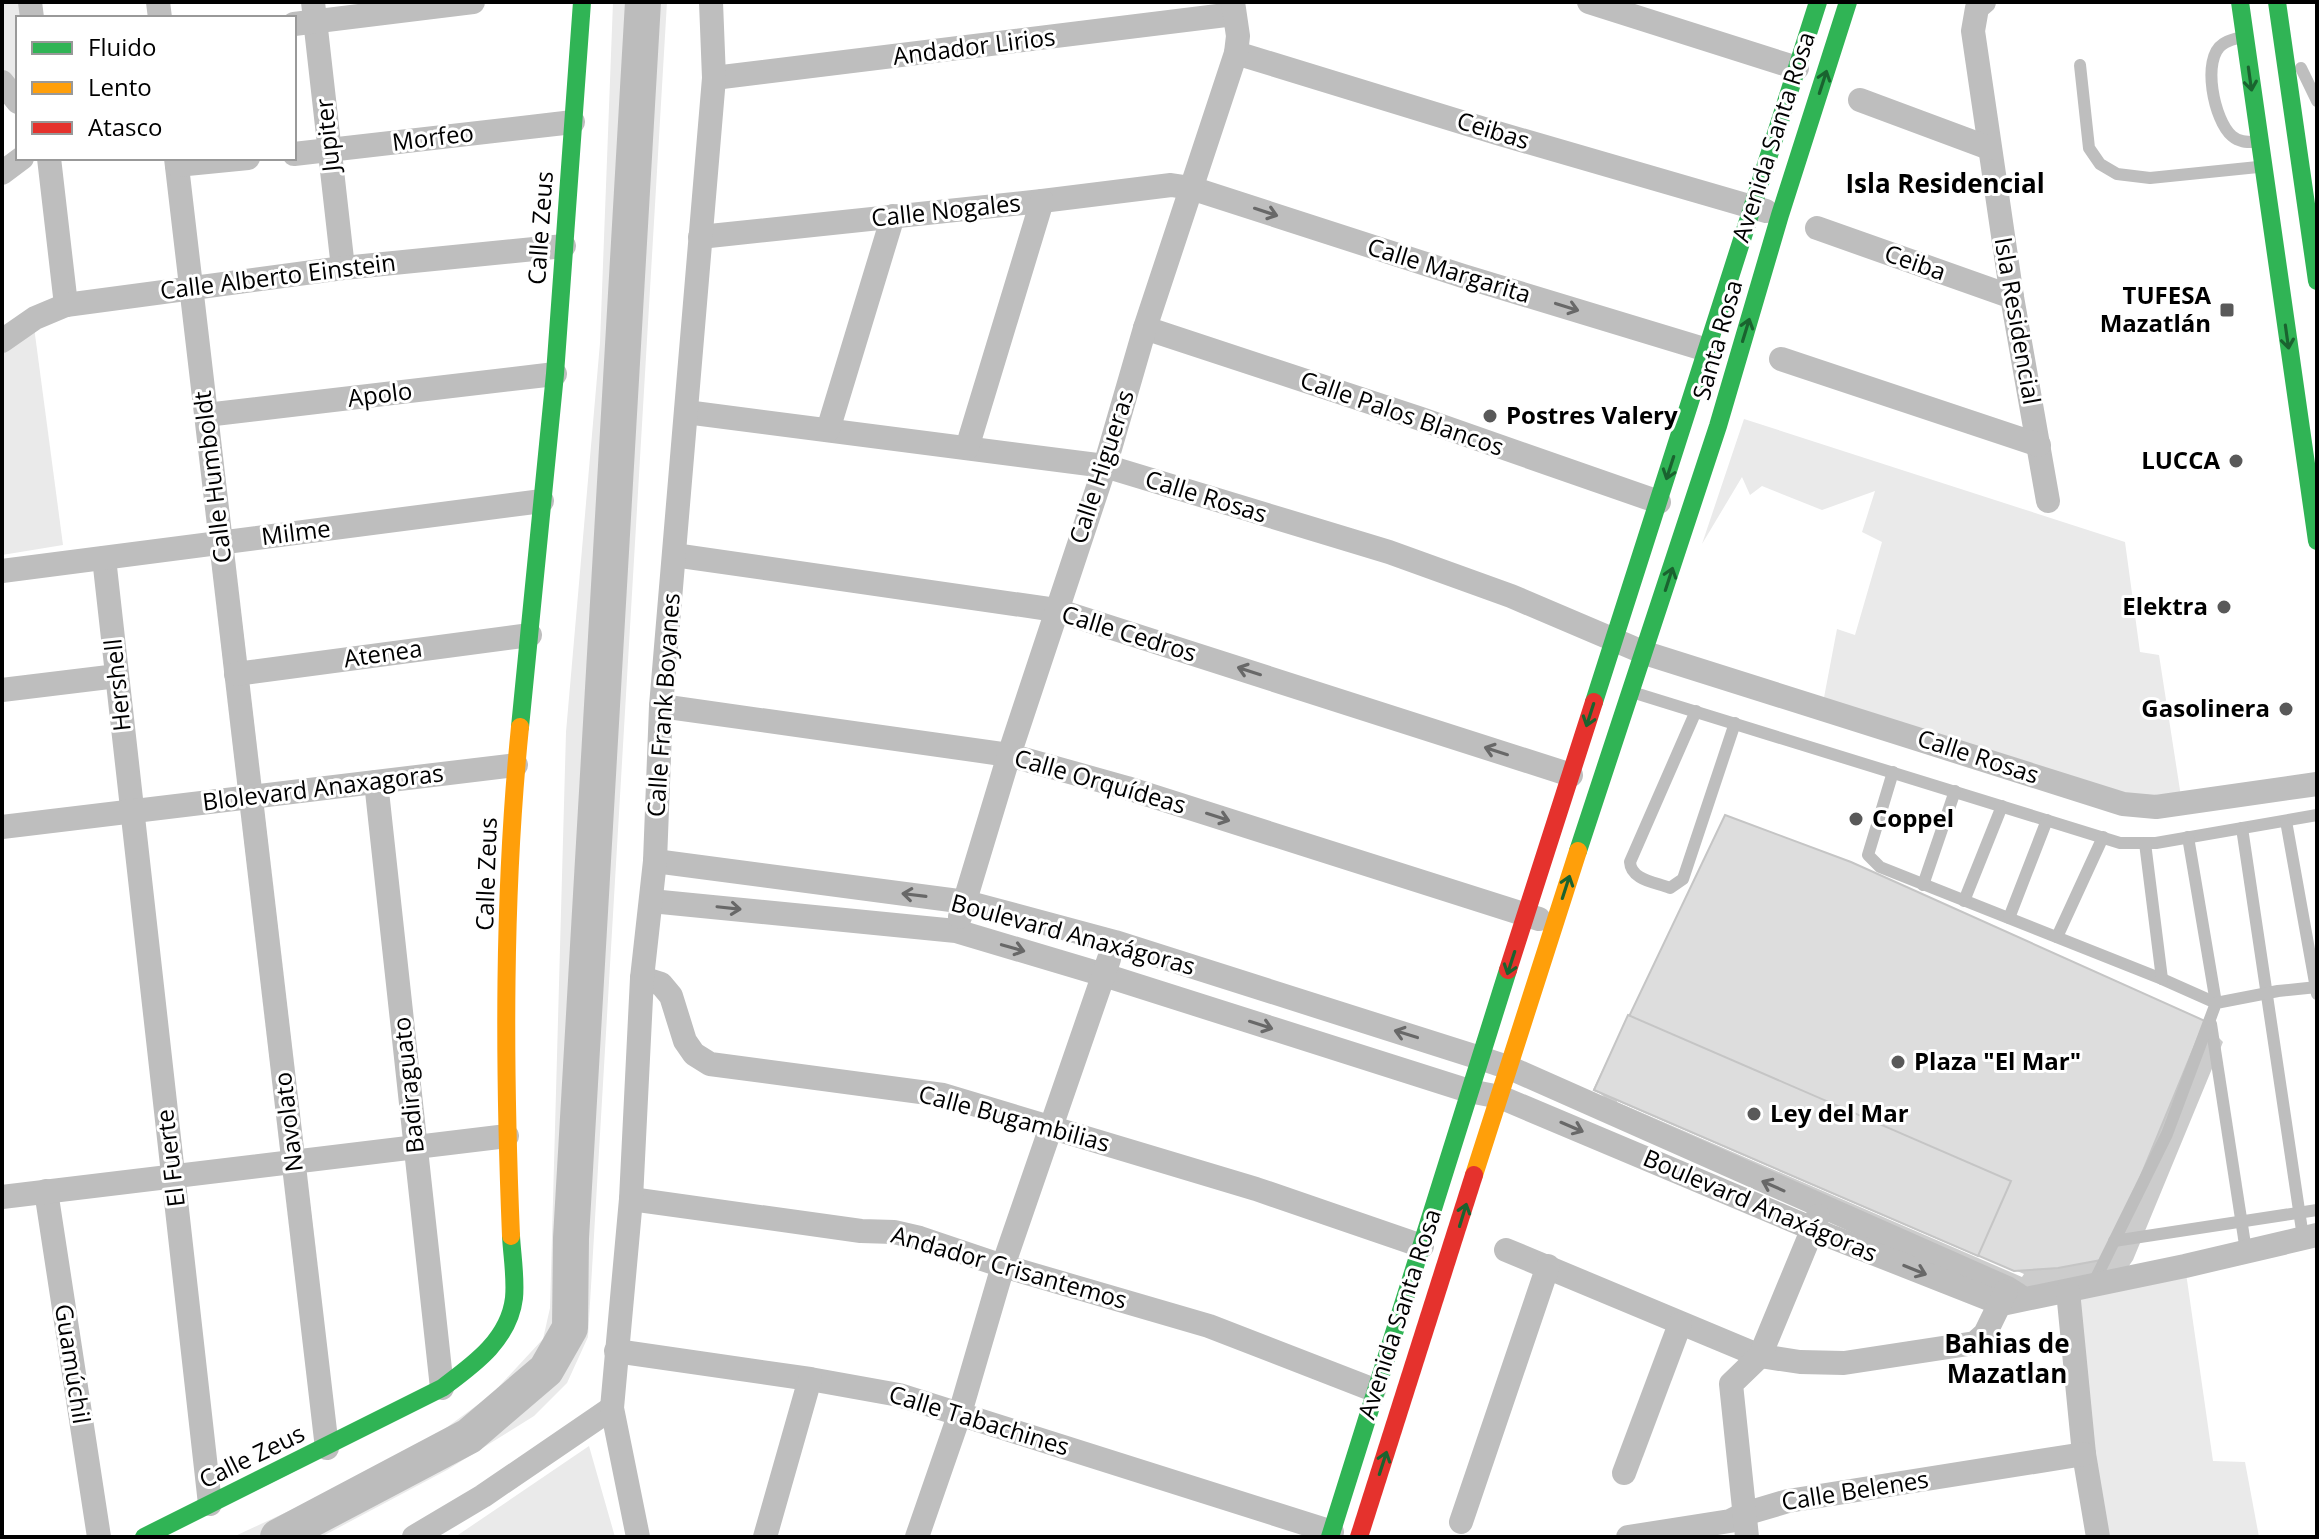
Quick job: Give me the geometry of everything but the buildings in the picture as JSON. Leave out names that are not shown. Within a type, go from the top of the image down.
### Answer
[{"type":"main road","name":"Calle Zeus","points":[[144,1537],[442,1388],[483,1357],[497,1342],[508,1322],[514,1298],[507,1136],[508,919],[516,765],[555,374],[582,2]]},
{"type":"main road","name":"Avenida Santa Rosa","points":[[1331,1534],[1469,1091],[1818,2]]},
{"type":"main road","name":"Santa Rosa","points":[[1631,692],[1718,426],[1780,215],[1848,2]]},
{"type":"main road","points":[[2240,2],[2317,541]]},
{"type":"main road","points":[[2277,2],[2309,167],[2317,281]]},
{"type":"main road","points":[[2263,170],[2309,167]]},
{"type":"main road","points":[[2295,398],[2317,409]]},
{"type":"main road","name":"Avenida Santa Rosa","points":[[1359,1537],[1631,692]]},
{"type":"street","points":[[308,16],[473,2]]},
{"type":"street","name":"Calle Frank Boyanes","points":[[638,1537],[612,1408],[631,1199],[642,978],[655,861],[661,706],[714,78],[711,2]]},
{"type":"street","points":[[1589,2],[1797,68]]},
{"type":"street","name":"Isla Residencial","points":[[1984,2],[1977,8],[1973,31],[2012,297],[2048,501]]},
{"type":"street","name":"Andador Lirios","points":[[714,78],[1234,8]]},
{"type":"street","name":"Calle Higueras","points":[[956,931],[1009,755],[1105,466],[1145,328],[1236,53],[1238,36],[1234,8]]},
{"type":"street","name":"Jupiter","points":[[308,16],[330,150],[343,268]]},
{"type":"street","name":"Ceibas","points":[[1236,53],[1780,215]]},
{"type":"street","points":[[2,82],[16,100]]},
{"type":"street","points":[[1860,100],[1989,148]]},
{"type":"street","name":"Morfeo","points":[[296,154],[573,122]]},
{"type":"street","points":[[2,173],[19,160]]},
{"type":"street","points":[[49,160],[66,305]]},
{"type":"street","points":[[176,161],[200,160]]},
{"type":"street","name":"Calle Humboldt","points":[[176,161],[251,797]]},
{"type":"street","name":"Calle Nogales","points":[[700,237],[1171,185],[1191,188]]},
{"type":"street","name":"Calle Margarita","points":[[1191,188],[1463,276],[1707,350]]},
{"type":"street","points":[[967,448],[1042,201]]},
{"type":"street","points":[[828,430],[893,216]]},
{"type":"street","name":"Ceiba","points":[[1817,228],[2012,297]]},
{"type":"street","name":"Calle Alberto Einstein","points":[[2,341],[35,318],[66,305],[343,268],[564,246]]},
{"type":"street","name":"Calle Palos Blancos","points":[[1145,328],[1659,502]]},
{"type":"street","points":[[1781,359],[2039,445]]},
{"type":"street","name":"Apolo","points":[[206,415],[555,374]]},
{"type":"street","name":"Calle Rosas","points":[[686,412],[1105,466],[1389,552],[1615,638]]},
{"type":"street","name":"Milme","points":[[2,571],[542,501]]},
{"type":"street","name":"Calle Cedros","points":[[674,555],[1056,610],[1571,775]]},
{"type":"street","name":"Hershell","points":[[104,558],[131,811]]},
{"type":"street","name":"Atenea","points":[[236,674],[530,635]]},
{"type":"street","points":[[1615,638],[1645,653]]},
{"type":"street","name":"Calle Rosas","points":[[1645,653],[2138,807],[2317,784]]},
{"type":"street","points":[[2,690],[117,676]]},
{"type":"street","name":"Calle Orquídeas","points":[[661,706],[1009,755],[1127,788],[1526,914]]},
{"type":"street","name":"Blolevard Anaxagoras","points":[[2,827],[516,765]]},
{"type":"street","name":"Badiraguato","points":[[376,782],[442,1388]]},
{"type":"street","name":"Navolato","points":[[251,797],[327,1448]]},
{"type":"street","name":"El Fuerte","points":[[131,811],[210,1504]]},
{"type":"street","name":"Boulevard Anaxágoras","points":[[655,861],[966,902],[1115,942],[1480,1058]]},
{"type":"street","name":"Boulevard Anaxágoras","points":[[651,901],[956,931],[1469,1091]]},
{"type":"street","points":[[1526,914],[1554,924]]},
{"type":"street","points":[[917,1537],[960,1413],[1003,1266],[1049,1126],[1115,942]]},
{"type":"street","name":"Calle Bugambilias","points":[[642,978],[661,984],[671,996],[685,1041],[694,1054],[710,1064],[943,1095],[1256,1189],[1422,1246]]},
{"type":"street","points":[[1480,1058],[1510,1068]]},
{"type":"street","name":"Boulevard Anaxágoras","points":[[1510,1068],[1817,1218]]},
{"type":"street","points":[[1469,1091],[1500,1097]]},
{"type":"street","name":"Boulevard Anaxágoras","points":[[1500,1097],[1817,1218],[2011,1297]]},
{"type":"street","points":[[2,1197],[507,1136]]},
{"type":"street","name":"Guamúchil","points":[[46,1191],[99,1537]]},
{"type":"street","name":"Andador Crisantemos","points":[[631,1199],[861,1231],[894,1232],[920,1238],[1003,1266],[1209,1326],[1374,1390]]},
{"type":"street","points":[[1746,1525],[1731,1384],[1760,1356],[1817,1218]]},
{"type":"street","points":[[1506,1250],[1760,1356],[1800,1362],[1844,1363],[1962,1347],[1975,1343],[1985,1334],[2011,1297],[2068,1291],[2246,1251],[2306,1228]]},
{"type":"street","points":[[1461,1522],[1548,1266]]},
{"type":"street","points":[[2068,1291],[2084,1454],[2098,1537]]},
{"type":"street","points":[[1624,1473],[1680,1324]]},
{"type":"street","name":"Calle Tabachines","points":[[616,1351],[899,1395],[1331,1534]]},
{"type":"street","points":[[765,1537],[810,1379]]},
{"type":"street","points":[[414,1537],[483,1496],[612,1408]]},
{"type":"street","name":"Calle Belenes","points":[[1628,1537],[1730,1521],[1746,1525],[1788,1501],[2084,1454]]},
{"type":"lane","points":[[2281,28],[2317,101]]},
{"type":"lane","points":[[2244,36],[2223,44],[2213,55],[2210,71],[2220,120],[2230,135],[2241,141],[2259,143]]},
{"type":"lane","points":[[2080,65],[2089,148],[2100,164],[2117,174],[2150,178],[2263,170]]},
{"type":"lane","points":[[1602,681],[2120,843],[2188,837],[2317,815]]},
{"type":"lane","points":[[1696,711],[1630,862],[1635,875],[1670,888],[1683,879],[1735,723]]},
{"type":"lane","points":[[1893,772],[1868,855],[1880,867],[2216,1003],[2317,989],[2286,821]]},
{"type":"lane","points":[[1923,885],[1955,791]]},
{"type":"lane","points":[[1964,901],[2002,806]]},
{"type":"lane","points":[[2009,918],[2047,820]]},
{"type":"lane","points":[[2242,828],[2306,1228]]},
{"type":"lane","points":[[2057,937],[2103,837]]},
{"type":"lane","points":[[2093,1285],[2167,1134],[2216,1003],[2188,837]]},
{"type":"lane","points":[[2145,843],[2162,979]]},
{"type":"lane","points":[[2211,1021],[2246,1251]]},
{"type":"lane","points":[[2306,1228],[2317,1210]]},
{"type":"lane","points":[[2114,1241],[2242,1222],[2306,1228]]},
{"type":"shaded area","points":[[2,2],[20,2],[22,16],[16,16],[16,85],[2,67]]},
{"type":"shaded area","points":[[613,2],[667,2],[588,1337],[567,1383],[534,1416],[447,1470],[321,1537],[233,1537],[409,1455],[491,1395],[543,1339],[550,1308],[566,732],[600,343]]},
{"type":"shaded area","points":[[34,327],[63,545],[2,555],[2,352]]},
{"type":"shaded area","points":[[1744,419],[2125,542],[2140,652],[2159,655],[2182,803],[2156,807],[1822,708],[1837,629],[1855,635],[1882,542],[1862,532],[1875,491],[1822,510],[1762,486],[1750,495],[1742,477],[1702,544]]},
{"type":"shaded area","points":[[2185,1266],[2213,1461],[2245,1462],[2259,1537],[2097,1537],[2068,1291]]},
{"type":"shaded area","points":[[589,1446],[615,1537],[455,1537]]},
{"type":"waterway","points":[[278,1537],[469,1436],[546,1370],[570,1328],[571,1238],[643,2]]},
{"type":"traffic: fast","points":[[520,727],[555,374],[582,2]]},
{"type":"traffic: fast","points":[[1594,702],[1818,2]]},
{"type":"traffic: fast","points":[[1578,851],[1718,426],[1780,215],[1848,2]]},
{"type":"traffic: fast","points":[[2240,2],[2317,541]]},
{"type":"traffic: fast","points":[[2277,2],[2317,281]]},
{"type":"traffic: fast","points":[[1330,1537],[1508,970]]},
{"type":"traffic: fast","points":[[144,1537],[442,1388],[466,1370],[497,1339],[511,1313],[515,1283],[511,1236]]},
{"type":"traffic: slow","points":[[511,1236],[506,981],[510,854],[520,727]]},
{"type":"traffic: slow","points":[[1474,1175],[1578,851]]},
{"type":"traffic: jam","points":[[1508,970],[1594,702]]},
{"type":"traffic: jam","points":[[1359,1537],[1474,1175]]},
{"type":"place","name":"TUFESA Mazatlán","points":[[2227,310]]},
{"type":"place","name":"Postres Valery","points":[[1490,416]]},
{"type":"place","name":"LUCCA","points":[[2236,461]]},
{"type":"place","name":"Elektra","points":[[2224,607]]},
{"type":"place","name":"Gasolinera","points":[[2286,709]]},
{"type":"place","name":"Coppel","points":[[1856,819]]},
{"type":"place","name":"Plaza \"El Mar\"","points":[[1898,1062]]},
{"type":"place","name":"Ley del Mar","points":[[1754,1114]]},
{"type":"district","name":"Isla Residencial","points":[[1945,184]]},
{"type":"district","name":"Bahias de Mazatlan","points":[[2007,1359]]}]
